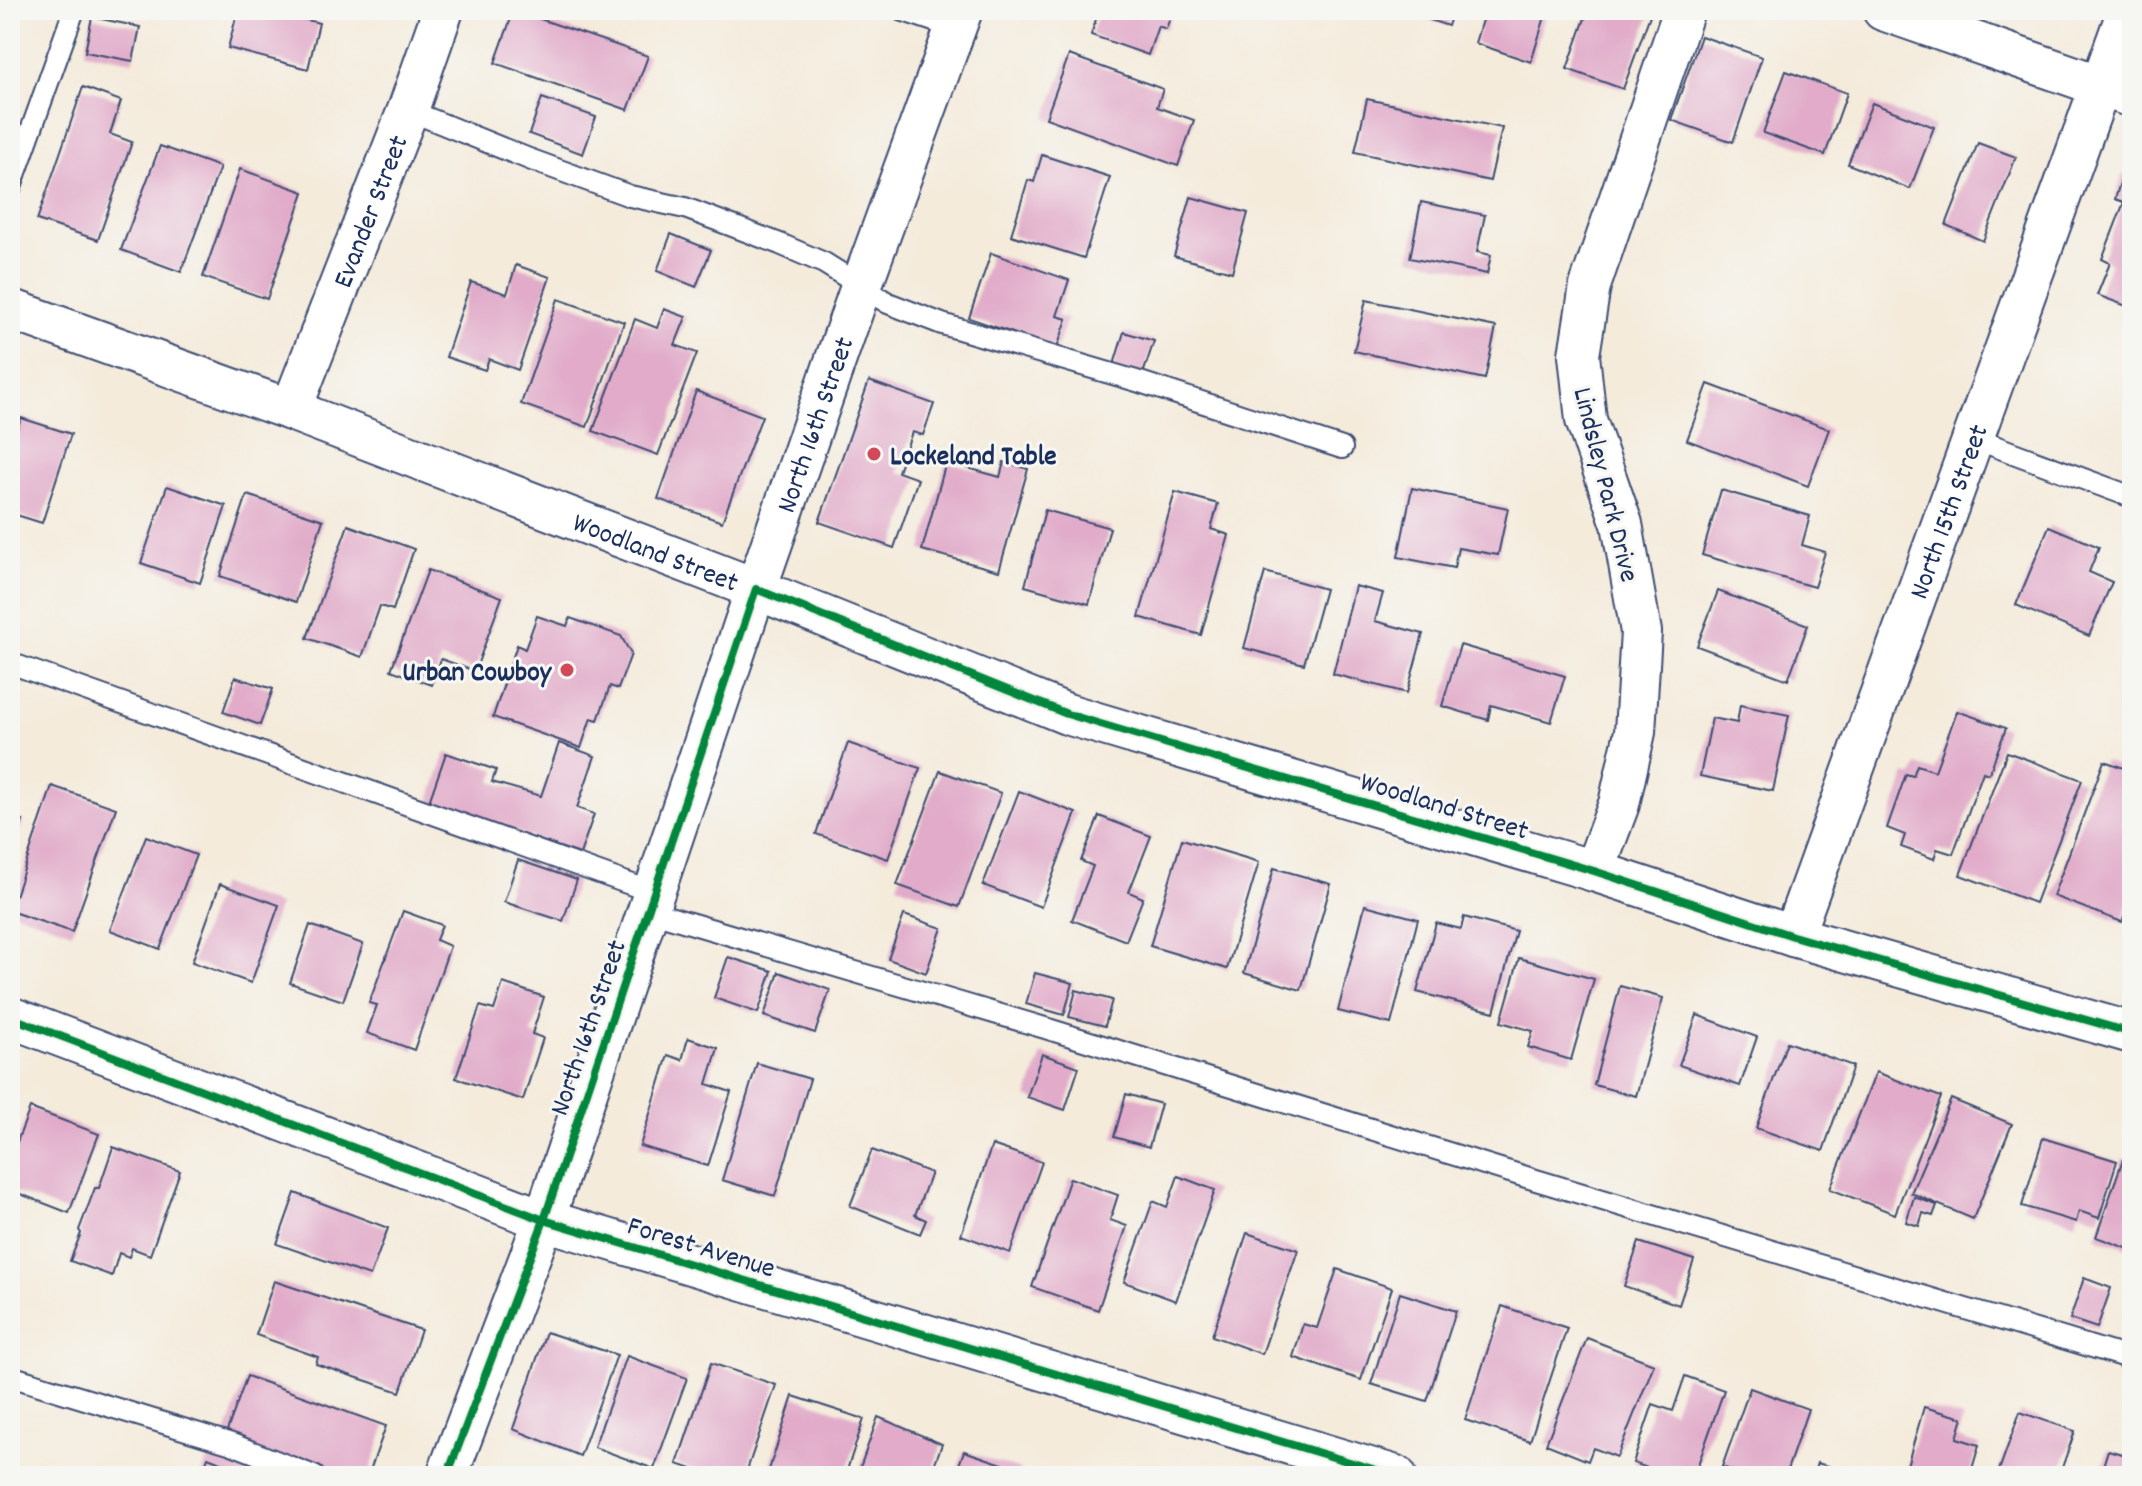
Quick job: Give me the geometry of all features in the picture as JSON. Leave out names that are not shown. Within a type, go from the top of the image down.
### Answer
[{"type":"street","name":"Evander Street","points":[[291,410],[408,110],[443,10]]},
{"type":"street","name":"Lindsley Park Drive","points":[[1594,871],[1619,804],[1635,732],[1641,632],[1622,524],[1586,420],[1579,355],[1590,286],[1684,10]]},
{"type":"street","points":[[1883,10],[2116,91]]},
{"type":"street","name":"North 15th Street","points":[[1793,936],[1973,438],[2116,91],[2128,10]]},
{"type":"street","name":"North 16th Street","points":[[447,1476],[544,1220],[756,589],[958,19]]},
{"type":"street","name":"Woodland Street","points":[[10,309],[291,410],[756,589],[1067,714],[1594,871],[1793,936],[2132,1033]]},
{"type":"street","name":"Forest Avenue","points":[[10,1017],[544,1220],[1396,1476]]},
{"type":"lane","points":[[10,189],[74,10]]},
{"type":"lane","points":[[901,10],[958,19]]},
{"type":"lane","points":[[408,110],[630,196],[685,208],[780,244],[824,263],[888,303],[942,324],[1140,382],[1342,448]]},
{"type":"lane","points":[[1973,438],[2132,497]]},
{"type":"lane","points":[[10,663],[652,902],[1526,1177],[2132,1359]]},
{"type":"lane","points":[[10,1376],[217,1439],[314,1476]]},
{"type":"building","points":[[238,10],[268,10],[319,23],[308,69],[228,48]]},
{"type":"building","points":[[514,10],[648,56],[628,110],[495,63]]},
{"type":"building","points":[[585,10],[615,10],[612,20]]},
{"type":"building","points":[[1099,10],[1173,10],[1166,29],[1158,26],[1148,55],[1091,35]]},
{"type":"building","points":[[1400,10],[1453,10],[1448,26]]},
{"type":"building","points":[[1485,10],[1547,10],[1531,62],[1475,43]]},
{"type":"building","points":[[1588,10],[1636,10],[1650,15],[1623,89],[1567,69]]},
{"type":"building","points":[[92,17],[140,27],[133,61],[85,52]]},
{"type":"building","points":[[1701,36],[1762,57],[1733,142],[1671,120]]},
{"type":"building","points":[[1069,55],[1163,89],[1157,107],[1194,120],[1178,166],[1046,118]]},
{"type":"building","points":[[1786,71],[1847,93],[1825,155],[1763,133]]},
{"type":"building","points":[[83,87],[121,101],[110,134],[132,142],[98,240],[37,220]]},
{"type":"building","points":[[542,98],[596,117],[583,154],[529,134]]},
{"type":"building","points":[[1367,99],[1502,128],[1490,181],[1355,152]]},
{"type":"building","points":[[1872,103],[1934,127],[1910,189],[1848,164]]},
{"type":"building","points":[[1978,143],[2016,157],[1983,241],[1946,225]]},
{"type":"building","points":[[160,146],[220,167],[181,272],[121,250]]},
{"type":"building","points":[[1042,155],[1110,177],[1084,258],[1011,235],[1028,180],[1034,182]]},
{"type":"building","points":[[240,169],[304,192],[267,299],[203,277]]},
{"type":"building","points":[[2123,173],[2132,175],[2132,308],[2097,295],[2110,263],[2102,259],[2124,202],[2115,199]]},
{"type":"building","points":[[1191,197],[1248,213],[1232,272],[1174,256]]},
{"type":"building","points":[[1421,202],[1485,215],[1477,252],[1491,255],[1487,274],[1410,258]]},
{"type":"building","points":[[671,234],[711,250],[696,287],[657,271]]},
{"type":"building","points":[[991,253],[1069,280],[1057,316],[1067,319],[1057,348],[969,318]]},
{"type":"building","points":[[516,265],[550,277],[518,370],[489,359],[485,370],[446,357],[471,282],[507,294]]},
{"type":"building","points":[[558,299],[624,322],[587,427],[521,404]]},
{"type":"building","points":[[1366,300],[1496,327],[1485,379],[1354,351]]},
{"type":"building","points":[[664,309],[686,317],[675,345],[697,353],[658,455],[593,431],[635,319],[657,328]]},
{"type":"building","points":[[1124,332],[1154,341],[1142,377],[1113,368]]},
{"type":"building","name":"Lockeland Table","points":[[869,381],[934,404],[923,435],[912,432],[898,472],[918,479],[894,548],[819,522]]},
{"type":"building","points":[[1708,384],[1829,429],[1808,486],[1687,440]]},
{"type":"building","points":[[696,391],[762,416],[722,522],[658,499]]},
{"type":"building","points":[[21,418],[71,434],[42,523],[10,513],[10,450]]},
{"type":"building","points":[[946,462],[1000,477],[1004,462],[1028,469],[999,571],[922,550]]},
{"type":"building","points":[[167,486],[226,506],[200,583],[141,563]]},
{"type":"building","points":[[1412,488],[1508,508],[1498,555],[1458,548],[1454,568],[1398,557]]},
{"type":"building","points":[[1721,490],[1810,516],[1802,545],[1825,552],[1814,587],[1702,555]]},
{"type":"building","points":[[1175,492],[1218,504],[1211,529],[1229,535],[1201,635],[1139,617]]},
{"type":"building","points":[[247,495],[323,520],[296,602],[220,576]]},
{"type":"building","points":[[1045,510],[1110,528],[1089,604],[1025,586]]},
{"type":"building","points":[[348,525],[414,549],[393,610],[380,606],[362,657],[307,638]]},
{"type":"building","points":[[2049,526],[2099,547],[2089,572],[2112,582],[2089,636],[2016,605]]},
{"type":"building","points":[[428,570],[502,597],[475,671],[441,659],[432,685],[391,670]]},
{"type":"building","points":[[1265,572],[1325,589],[1304,664],[1244,648]]},
{"type":"building","points":[[1355,586],[1383,593],[1375,621],[1423,634],[1407,693],[1333,674]]},
{"type":"building","points":[[1718,591],[1808,625],[1788,680],[1697,646]]},
{"type":"building","name":"Urban Cowboy","points":[[537,616],[567,626],[570,618],[621,636],[631,654],[618,689],[610,686],[598,720],[591,718],[581,748],[493,717],[517,645],[525,649]]},
{"type":"building","points":[[1460,645],[1565,676],[1551,722],[1491,705],[1488,720],[1442,706]]},
{"type":"building","points":[[235,677],[273,689],[260,725],[223,712]]},
{"type":"building","points":[[1740,705],[1789,715],[1773,791],[1700,776],[1712,718],[1737,723]]},
{"type":"building","points":[[1957,711],[2006,728],[1989,774],[1983,772],[1953,854],[1937,849],[1934,859],[1901,847],[1905,835],[1887,828],[1906,774],[1913,776],[1917,765],[1935,771]]},
{"type":"building","points":[[559,743],[595,756],[577,808],[594,814],[580,854],[429,802],[446,753],[496,770],[492,782],[541,796]]},
{"type":"building","points":[[848,743],[920,768],[888,859],[816,834]]},
{"type":"building","points":[[2007,752],[2082,780],[2035,903],[1960,875]]},
{"type":"building","points":[[2104,761],[2132,771],[2132,894],[2122,922],[2053,896]]},
{"type":"building","points":[[940,771],[1001,793],[959,907],[897,885]]},
{"type":"building","points":[[52,786],[116,808],[72,932],[10,911]]},
{"type":"building","points":[[1019,791],[1076,813],[1041,907],[983,885]]},
{"type":"building","points":[[1099,816],[1151,836],[1129,892],[1143,898],[1126,941],[1072,920],[1093,866],[1081,861]]},
{"type":"building","points":[[10,817],[23,821],[11,858],[10,858]]},
{"type":"building","points":[[146,836],[196,855],[160,949],[110,930]]},
{"type":"building","points":[[1182,839],[1259,862],[1227,969],[1150,946]]},
{"type":"building","points":[[518,860],[577,880],[563,921],[504,902]]},
{"type":"building","points":[[1274,868],[1331,884],[1301,990],[1244,973]]},
{"type":"building","points":[[220,884],[279,905],[251,983],[192,962]]},
{"type":"building","points":[[1365,905],[1418,919],[1391,1024],[1338,1011]]},
{"type":"building","points":[[403,911],[442,925],[436,940],[450,946],[414,1050],[367,1033],[377,1005],[369,1003]]},
{"type":"building","points":[[904,915],[942,928],[926,973],[888,959]]},
{"type":"building","points":[[1464,917],[1516,931],[1494,1012],[1417,992],[1436,923],[1461,929]]},
{"type":"building","points":[[310,925],[363,944],[343,1001],[290,983]]},
{"type":"building","points":[[728,957],[772,971],[758,1013],[714,998]]},
{"type":"building","points":[[1519,958],[1594,979],[1571,1060],[1528,1047],[1533,1031],[1501,1022]]},
{"type":"building","points":[[779,972],[830,990],[815,1033],[764,1016]]},
{"type":"building","points":[[1035,973],[1073,983],[1064,1015],[1026,1004]]},
{"type":"building","points":[[503,983],[544,997],[532,1034],[543,1038],[523,1100],[456,1078],[480,1006],[494,1010]]},
{"type":"building","points":[[1620,986],[1663,998],[1636,1096],[1594,1085]]},
{"type":"building","points":[[1076,990],[1112,1000],[1105,1026],[1069,1017]]},
{"type":"building","points":[[1697,1015],[1757,1037],[1740,1086],[1679,1065]]},
{"type":"building","points":[[688,1038],[718,1048],[707,1084],[731,1092],[708,1166],[640,1146],[668,1055],[682,1060]]},
{"type":"building","points":[[1787,1042],[1853,1066],[1823,1151],[1756,1128]]},
{"type":"building","points":[[1042,1054],[1079,1067],[1065,1110],[1027,1097]]},
{"type":"building","points":[[757,1063],[810,1079],[775,1196],[722,1180]]},
{"type":"building","points":[[1876,1072],[1941,1097],[1895,1214],[1830,1189]]},
{"type":"building","points":[[1126,1094],[1161,1104],[1149,1147],[1114,1137]]},
{"type":"building","points":[[1951,1099],[2012,1124],[1973,1219],[1911,1193]]},
{"type":"building","points":[[30,1108],[99,1134],[69,1213],[10,1190],[10,1160]]},
{"type":"building","points":[[2043,1138],[2117,1161],[2099,1218],[2079,1211],[2076,1222],[2022,1206]]},
{"type":"building","points":[[992,1145],[1042,1162],[1010,1253],[961,1235]]},
{"type":"building","points":[[113,1147],[180,1171],[150,1255],[132,1248],[129,1257],[119,1253],[112,1276],[70,1261],[81,1233],[79,1230],[95,1188],[99,1188]]},
{"type":"building","points":[[872,1150],[931,1173],[915,1215],[926,1220],[920,1234],[850,1206]]},
{"type":"building","points":[[2123,1159],[2132,1162],[2132,1250],[2096,1237]]},
{"type":"building","points":[[1178,1176],[1215,1190],[1176,1301],[1124,1282],[1153,1201],[1167,1207]]},
{"type":"building","points":[[1070,1178],[1118,1195],[1110,1220],[1127,1226],[1098,1310],[1032,1287]]},
{"type":"building","points":[[295,1193],[388,1228],[370,1276],[277,1244]]},
{"type":"building","points":[[1914,1197],[1937,1205],[1933,1216],[1923,1213],[1919,1226],[1906,1222]]},
{"type":"building","points":[[1247,1233],[1298,1250],[1262,1354],[1212,1336]]},
{"type":"building","points":[[1639,1242],[1694,1260],[1679,1305],[1624,1286]]},
{"type":"building","points":[[1337,1269],[1392,1288],[1361,1380],[1293,1357],[1303,1324],[1317,1328]]},
{"type":"building","points":[[2084,1278],[2111,1288],[2097,1328],[2070,1319]]},
{"type":"building","points":[[274,1281],[421,1330],[400,1392],[316,1364],[318,1357],[256,1335]]},
{"type":"building","points":[[1400,1293],[1456,1311],[1427,1401],[1371,1384]]},
{"type":"building","points":[[1502,1306],[1567,1328],[1530,1441],[1465,1420]]},
{"type":"building","points":[[546,1332],[617,1355],[580,1456],[513,1429]]},
{"type":"building","points":[[1587,1338],[1654,1364],[1617,1457],[1593,1448],[1588,1461],[1546,1444]]},
{"type":"building","points":[[627,1356],[687,1378],[654,1469],[594,1447]]},
{"type":"building","points":[[711,1363],[776,1385],[745,1476],[712,1476],[677,1464]]},
{"type":"building","points":[[247,1376],[386,1426],[368,1476],[329,1476],[224,1439]]},
{"type":"building","points":[[1685,1376],[1724,1390],[1694,1476],[1671,1476],[1633,1463],[1653,1404],[1673,1411]]},
{"type":"building","points":[[1750,1388],[1808,1409],[1785,1476],[1747,1476],[1722,1467]]},
{"type":"building","points":[[793,1396],[864,1419],[845,1476],[767,1476]]},
{"type":"building","points":[[1924,1407],[1963,1418],[1957,1438],[1979,1445],[1970,1476],[1904,1476]]},
{"type":"building","points":[[2020,1412],[2075,1431],[2059,1476],[1997,1476]]},
{"type":"building","points":[[878,1417],[942,1444],[930,1476],[857,1476]]},
{"type":"building","points":[[2108,1450],[2132,1457],[2132,1476],[2100,1476]]},
{"type":"building","points":[[964,1451],[1020,1470],[1018,1476],[955,1476]]},
{"type":"building","points":[[208,1457],[256,1476],[201,1476]]},
{"type":"building","points":[[1817,1463],[1861,1475],[1861,1476],[1813,1476]]},
{"type":"cycle path","points":[[447,1476],[544,1220],[756,589],[1067,714],[1594,871],[1793,936],[2132,1033]]},
{"type":"cycle path","points":[[10,1017],[544,1220],[1396,1476]]},
{"type":"place","name":"Lockeland Table","points":[[874,454]]},
{"type":"place","name":"Urban Cowboy","points":[[567,670]]}]
